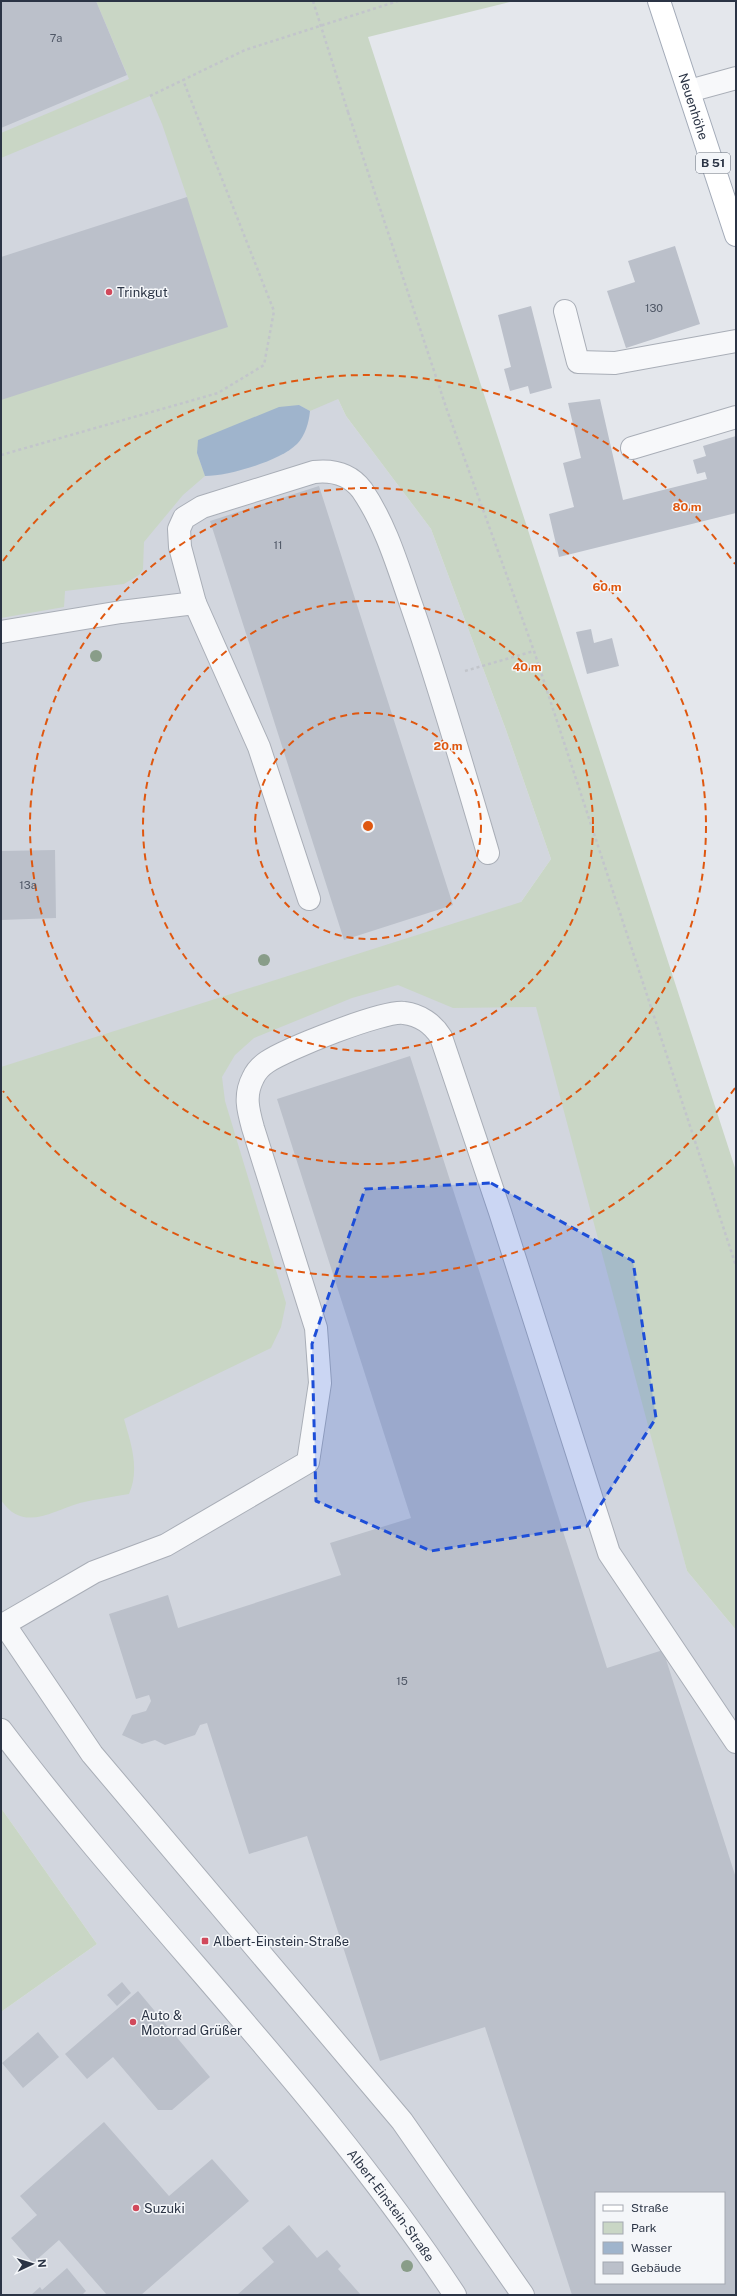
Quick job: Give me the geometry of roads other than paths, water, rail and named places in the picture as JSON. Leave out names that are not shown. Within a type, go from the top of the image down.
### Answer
[{"type":"main road","name":"Neuenhöhe","points":[[659,1],[736,235]]},
{"type":"street","points":[[689,91],[736,78]]},
{"type":"street","points":[[565,311],[578,362],[616,363],[736,341]]},
{"type":"street","points":[[632,448],[736,417]]},
{"type":"street","points":[[309,899],[259,747],[195,603],[180,547],[179,529],[184,518],[202,508],[314,472],[326,470],[338,472],[362,489],[388,537],[437,680],[488,853]]},
{"type":"street","points":[[1,632],[121,612],[195,603]]},
{"type":"street","points":[[523,2295],[402,2121],[92,1754],[2,1625],[94,1572],[166,1545],[308,1462],[320,1383],[316,1328],[247,1105],[248,1089],[253,1077],[268,1061],[348,1027],[386,1014],[403,1012],[417,1016],[436,1028],[441,1037],[500,1212],[609,1553],[736,1742]]},
{"type":"street","name":"Albert-Einstein-Straße","points":[[1,1730],[107,1862],[325,2119],[389,2200],[455,2295]]},
{"type":"water","points":[[299,405],[310,411],[306,429],[297,444],[279,456],[266,462],[227,473],[205,476],[197,453],[198,440],[279,407]]},
{"type":"place","name":"Trinkgut","points":[[109,292]]},
{"type":"place","name":"Albert-Einstein-Straße","points":[[205,1941]]},
{"type":"place","name":"Auto & Motorrad Grüßer","points":[[133,2022]]},
{"type":"place","name":"Suzuki","points":[[136,2208]]}]
